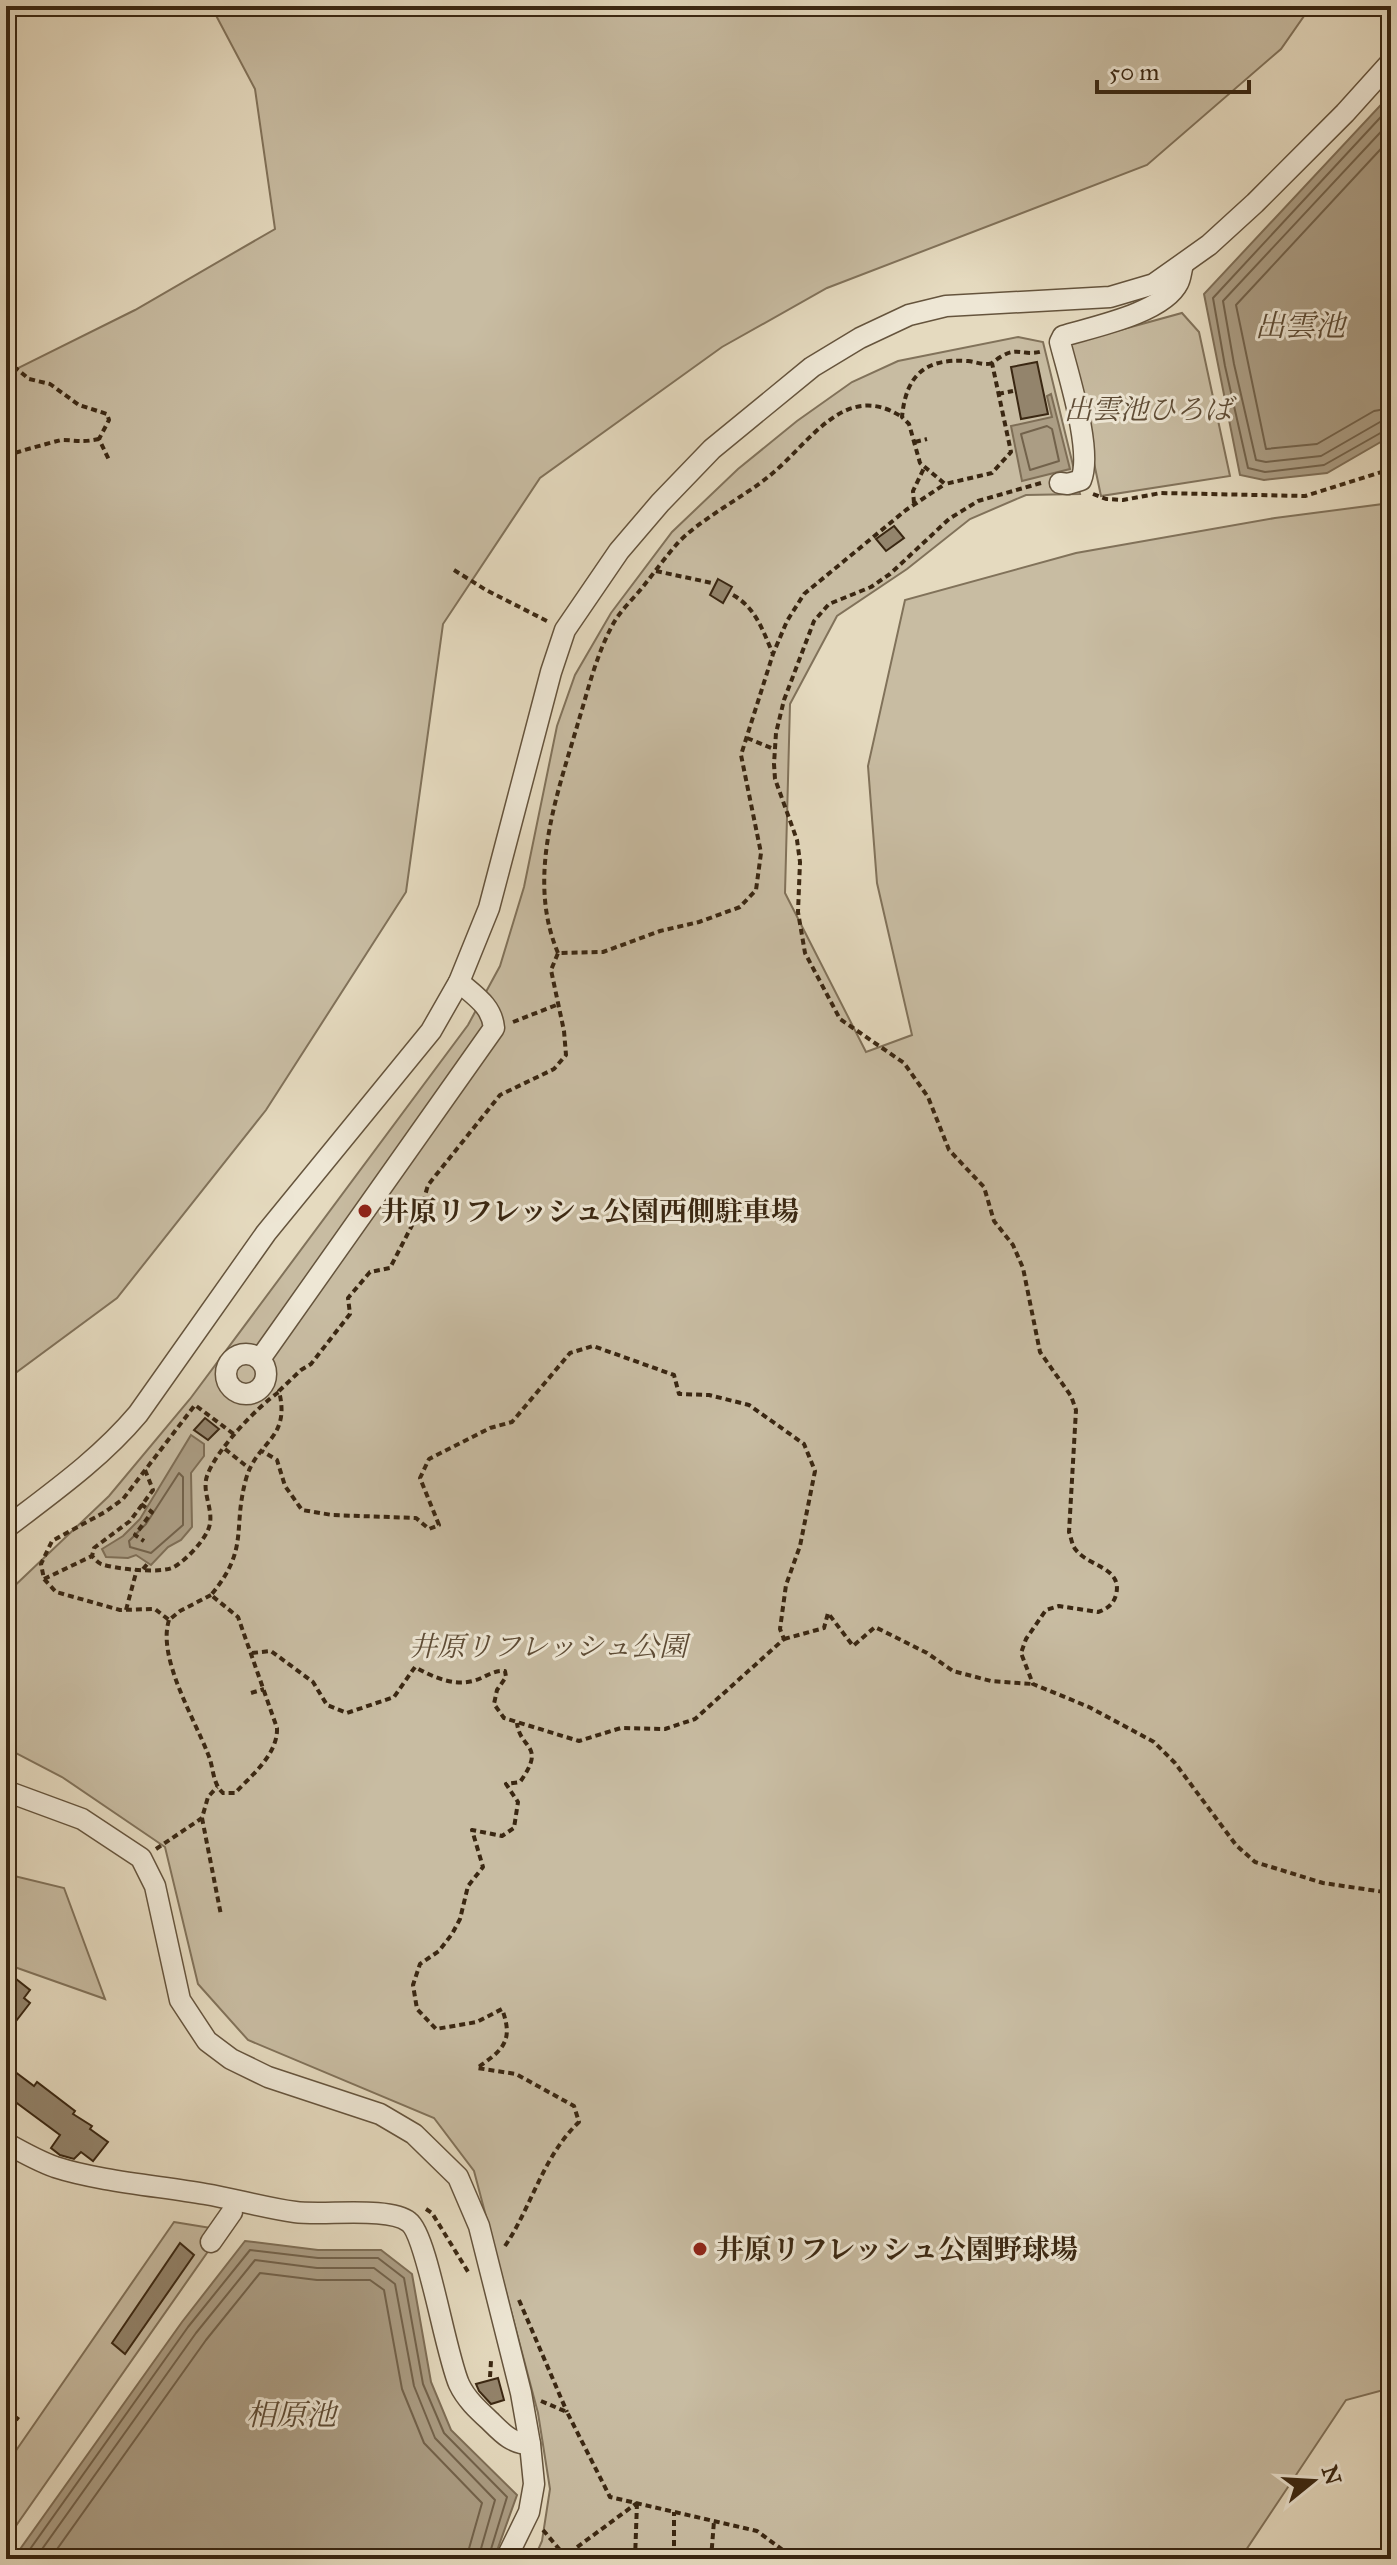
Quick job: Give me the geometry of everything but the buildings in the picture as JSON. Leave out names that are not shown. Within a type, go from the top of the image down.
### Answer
[{"type":"street","points":[[6,1528],[86,1468],[131,1422],[266,1233],[431,1031],[459,982],[489,908],[565,630],[619,551],[660,503],[712,449],[812,367],[860,338],[909,315],[946,306],[1110,297],[1154,284],[1183,265],[1255,203],[1391,62]]},
{"type":"street","points":[[1060,483],[1081,480],[1085,461],[1079,420],[1060,342],[1063,336],[1124,317],[1159,300],[1178,283],[1183,265]]},
{"type":"street","points":[[260,1359],[494,1028],[488,1006],[459,982]]},
{"type":"street","points":[[6,1791],[82,1819],[141,1858],[155,1886],[180,2000],[207,2041],[231,2059],[268,2077],[380,2114],[414,2134],[458,2177],[474,2212],[487,2258],[521,2393],[530,2444],[534,2484],[529,2512],[506,2559]]},
{"type":"street","points":[[6,2143],[36,2160],[73,2172],[210,2194],[295,2212],[388,2213],[410,2222],[421,2242],[447,2351],[459,2383],[474,2406],[509,2440],[530,2444]]},
{"type":"street","points":[[211,2242],[232,2212]]},
{"type":"path","points":[[902,417],[904,399],[915,375],[927,366],[956,361],[986,365],[1007,351],[1040,352],[1060,342]]},
{"type":"path","points":[[6,360],[29,379],[50,384],[79,405],[107,414],[109,420],[99,439],[77,444],[57,440],[39,448],[13,451],[6,456]]},
{"type":"path","points":[[558,953],[603,952],[660,931],[699,922],[740,907],[756,890],[761,853],[741,755],[773,654],[787,621],[804,594],[914,505],[945,484],[992,473],[1011,452],[992,363]]},
{"type":"path","points":[[998,394],[1013,391]]},
{"type":"path","points":[[92,1556],[99,1563],[140,1569],[172,1569],[207,1532],[211,1518],[206,1491],[207,1476],[235,1435],[260,1404],[311,1364],[350,1314],[348,1298],[370,1272],[390,1268],[422,1206],[428,1185],[500,1095],[554,1069],[566,1055],[551,970],[558,953],[549,926],[543,888],[545,862],[555,802],[602,647],[614,622],[678,542],[769,476],[836,413],[854,406],[886,406],[909,424],[920,463],[945,484]]},
{"type":"path","points":[[99,439],[110,462]]},
{"type":"path","points":[[915,442],[927,439]]},
{"type":"path","points":[[914,505],[913,491],[924,468]]},
{"type":"path","points":[[1081,480],[1095,495],[1115,499],[1161,493],[1305,496],[1391,469]]},
{"type":"path","points":[[1033,1684],[1021,1653],[1026,1639],[1046,1610],[1059,1606],[1098,1612],[1112,1604],[1118,1584],[1114,1575],[1075,1550],[1069,1532],[1076,1410],[1071,1396],[1040,1352],[1023,1268],[1013,1245],[994,1221],[984,1187],[949,1150],[928,1097],[904,1063],[840,1019],[805,953],[798,912],[800,862],[797,840],[775,779],[774,749],[784,700],[798,661],[814,621],[829,604],[871,587],[890,574],[949,519],[978,501],[1033,484],[1060,483]]},
{"type":"path","points":[[454,570],[565,630]]},
{"type":"path","points":[[656,571],[712,583]]},
{"type":"path","points":[[733,595],[755,613],[773,654]]},
{"type":"path","points":[[746,738],[774,749]]},
{"type":"path","points":[[514,1021],[559,1004]]},
{"type":"path","points":[[262,1451],[277,1460],[285,1486],[302,1510],[332,1515],[416,1518],[429,1529],[439,1525],[420,1478],[429,1459],[490,1428],[512,1422],[570,1353],[593,1346],[674,1375],[679,1394],[709,1395],[749,1405],[804,1444],[815,1471],[800,1546],[786,1585],[780,1629],[784,1639]]},
{"type":"path","points":[[211,1595],[238,1617],[277,1728],[278,1740],[270,1754],[235,1793],[223,1793],[217,1787],[210,1758],[172,1665],[165,1633],[169,1620],[211,1595],[229,1574],[238,1551],[250,1469],[279,1430],[283,1404],[279,1391]]},
{"type":"path","points":[[169,1620],[155,1609],[126,1610],[56,1592],[44,1579],[41,1564],[52,1541],[123,1499],[195,1405],[235,1435]]},
{"type":"path","points":[[225,1449],[250,1469]]},
{"type":"path","points":[[92,1556],[94,1548],[130,1521],[153,1490],[145,1470]]},
{"type":"path","points":[[143,1506],[152,1512],[135,1535],[144,1541]]},
{"type":"path","points":[[44,1579],[92,1556]]},
{"type":"path","points":[[126,1610],[140,1569],[148,1563]]},
{"type":"path","points":[[252,1653],[271,1651],[313,1682],[327,1705],[347,1713],[394,1697],[415,1667],[442,1681],[472,1682],[497,1670],[505,1671],[506,1677],[497,1690],[494,1704],[504,1718],[579,1741],[621,1728],[665,1729],[695,1719],[784,1639],[824,1628],[828,1613],[853,1646],[875,1627],[927,1653],[953,1671],[991,1681],[1033,1684],[1089,1707],[1154,1742],[1175,1763],[1236,1845],[1255,1862],[1323,1883],[1391,1893]]},
{"type":"path","points":[[251,1693],[264,1689]]},
{"type":"path","points":[[487,2258],[499,2254],[518,2227],[536,2182],[565,2134],[579,2122],[574,2106],[544,2088],[516,2074],[477,2068],[502,2048],[508,2027],[502,2009],[477,2022],[436,2029],[417,2009],[413,1985],[420,1964],[439,1951],[452,1934],[460,1919],[468,1886],[483,1867],[472,1830],[502,1836],[514,1828],[518,1802],[506,1784],[520,1782],[530,1769],[532,1756],[531,1746],[518,1732],[517,1723]]},
{"type":"path","points":[[217,1787],[208,1797],[202,1818],[221,1915]]},
{"type":"path","points":[[155,1850],[202,1818]]},
{"type":"path","points":[[516,2294],[567,2412],[610,2497],[757,2531],[795,2559]]},
{"type":"path","points":[[521,2393],[567,2412]]},
{"type":"path","points":[[6,2410],[22,2422]]},
{"type":"path","points":[[537,2524],[563,2557],[637,2503]]},
{"type":"path","points":[[635,2559],[637,2503]]},
{"type":"path","points":[[674,2512],[674,2546]]},
{"type":"path","points":[[711,2559],[714,2521]]},
{"type":"green space","points":[[211,6],[1311,6],[1281,49],[1147,165],[827,288],[722,347],[540,478],[443,624],[406,892],[266,1110],[117,1298],[6,1380],[6,374],[135,310],[275,229],[255,89]]},
{"type":"green space","name":"出雲池ひろば","points":[[1182,313],[1199,332],[1230,476],[1101,496],[1069,344]]},
{"type":"green space","name":"井原リフレッシュ公園","points":[[1018,337],[1043,342],[1080,494],[1026,495],[970,519],[907,569],[837,616],[790,704],[785,893],[866,1052],[912,1035],[877,883],[868,766],[905,600],[1076,553],[1275,518],[1391,503],[1391,2388],[1346,2400],[1240,2559],[534,2559],[542,2541],[550,2489],[538,2413],[474,2171],[434,2118],[248,2040],[198,1984],[165,1847],[62,1777],[6,1748],[6,1594],[109,1496],[190,1399],[468,1025],[500,966],[524,887],[557,726],[575,675],[611,613],[672,532],[738,469],[852,382],[898,361]]},
{"type":"green space","points":[[6,1874],[64,1888],[105,1999],[6,1964]]},
{"type":"green space","points":[[174,2222],[223,2230],[6,2540],[6,2465]]},
{"type":"water","name":"出雲池","points":[[1391,94],[1391,436],[1327,473],[1264,480],[1240,475],[1204,294]]},
{"type":"water","points":[[1051,394],[1070,469],[1022,481],[1011,426],[1052,417],[1047,396]]},
{"type":"water","points":[[191,1435],[204,1444],[204,1456],[191,1473],[192,1527],[151,1565],[136,1555],[128,1558],[106,1557],[102,1549],[123,1536],[140,1519]]},
{"type":"water","name":"相原池","points":[[245,2241],[318,2250],[381,2250],[412,2274],[431,2382],[451,2430],[517,2495],[494,2559],[13,2559],[182,2322]]},
{"type":"place","name":"井原リフレッシュ公園西側駐車場","points":[[365,1211]]},
{"type":"place","name":"井原リフレッシュ公園野球場","points":[[700,2249]]}]
